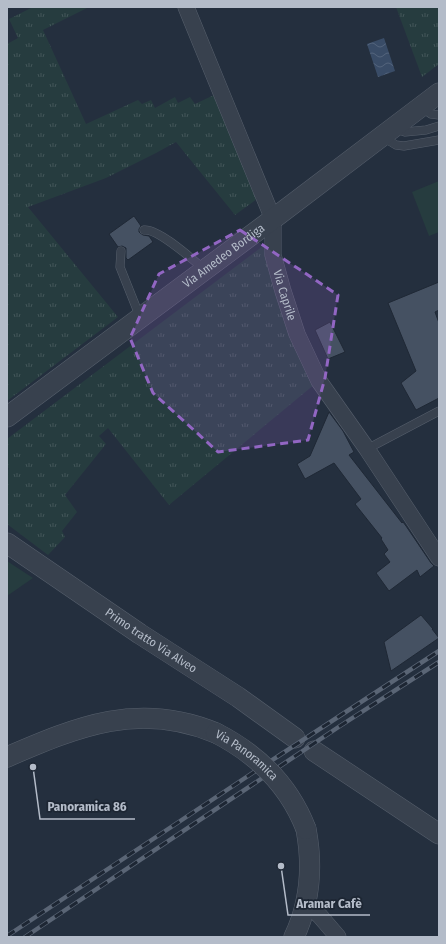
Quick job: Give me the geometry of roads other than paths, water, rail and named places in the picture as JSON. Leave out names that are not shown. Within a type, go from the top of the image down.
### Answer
[{"type":"street","name":"Via Caprile","points":[[186,7],[273,219],[273,255],[297,334],[320,381],[439,558]]},
{"type":"street","name":"Via Amedeo Bordiga","points":[[7,417],[439,93]]},
{"type":"street","name":"Primo tratto Via Alveo","points":[[7,543],[140,634],[238,697],[295,738]]},
{"type":"street","name":"Via Panoramica","points":[[7,757],[73,731],[108,721],[125,719],[164,719],[184,722],[201,727],[231,740],[268,769],[287,792],[301,816],[306,829],[310,859],[309,882],[302,916],[294,937]]},
{"type":"street","points":[[314,752],[439,834]]},
{"type":"street","points":[[305,902],[320,916],[338,937]]},
{"type":"lane","points":[[421,107],[431,114],[439,115]]},
{"type":"lane","points":[[388,132],[426,130],[439,126]]},
{"type":"lane","points":[[388,132],[396,145],[404,146],[439,140]]},
{"type":"lane","points":[[144,230],[160,234],[205,270]]},
{"type":"lane","points":[[121,251],[120,267],[140,318]]},
{"type":"lane","points":[[367,450],[439,412]]},
{"type":"water","points":[[384,38],[395,71],[378,77],[367,44]]},
{"type":"railway","points":[[7,936],[439,651]]},
{"type":"railway","points":[[25,937],[340,726],[439,662]]},
{"type":"place","name":"Panoramica 86","points":[[33,767]]},
{"type":"place","name":"Aramar Cafè","points":[[281,866]]}]
